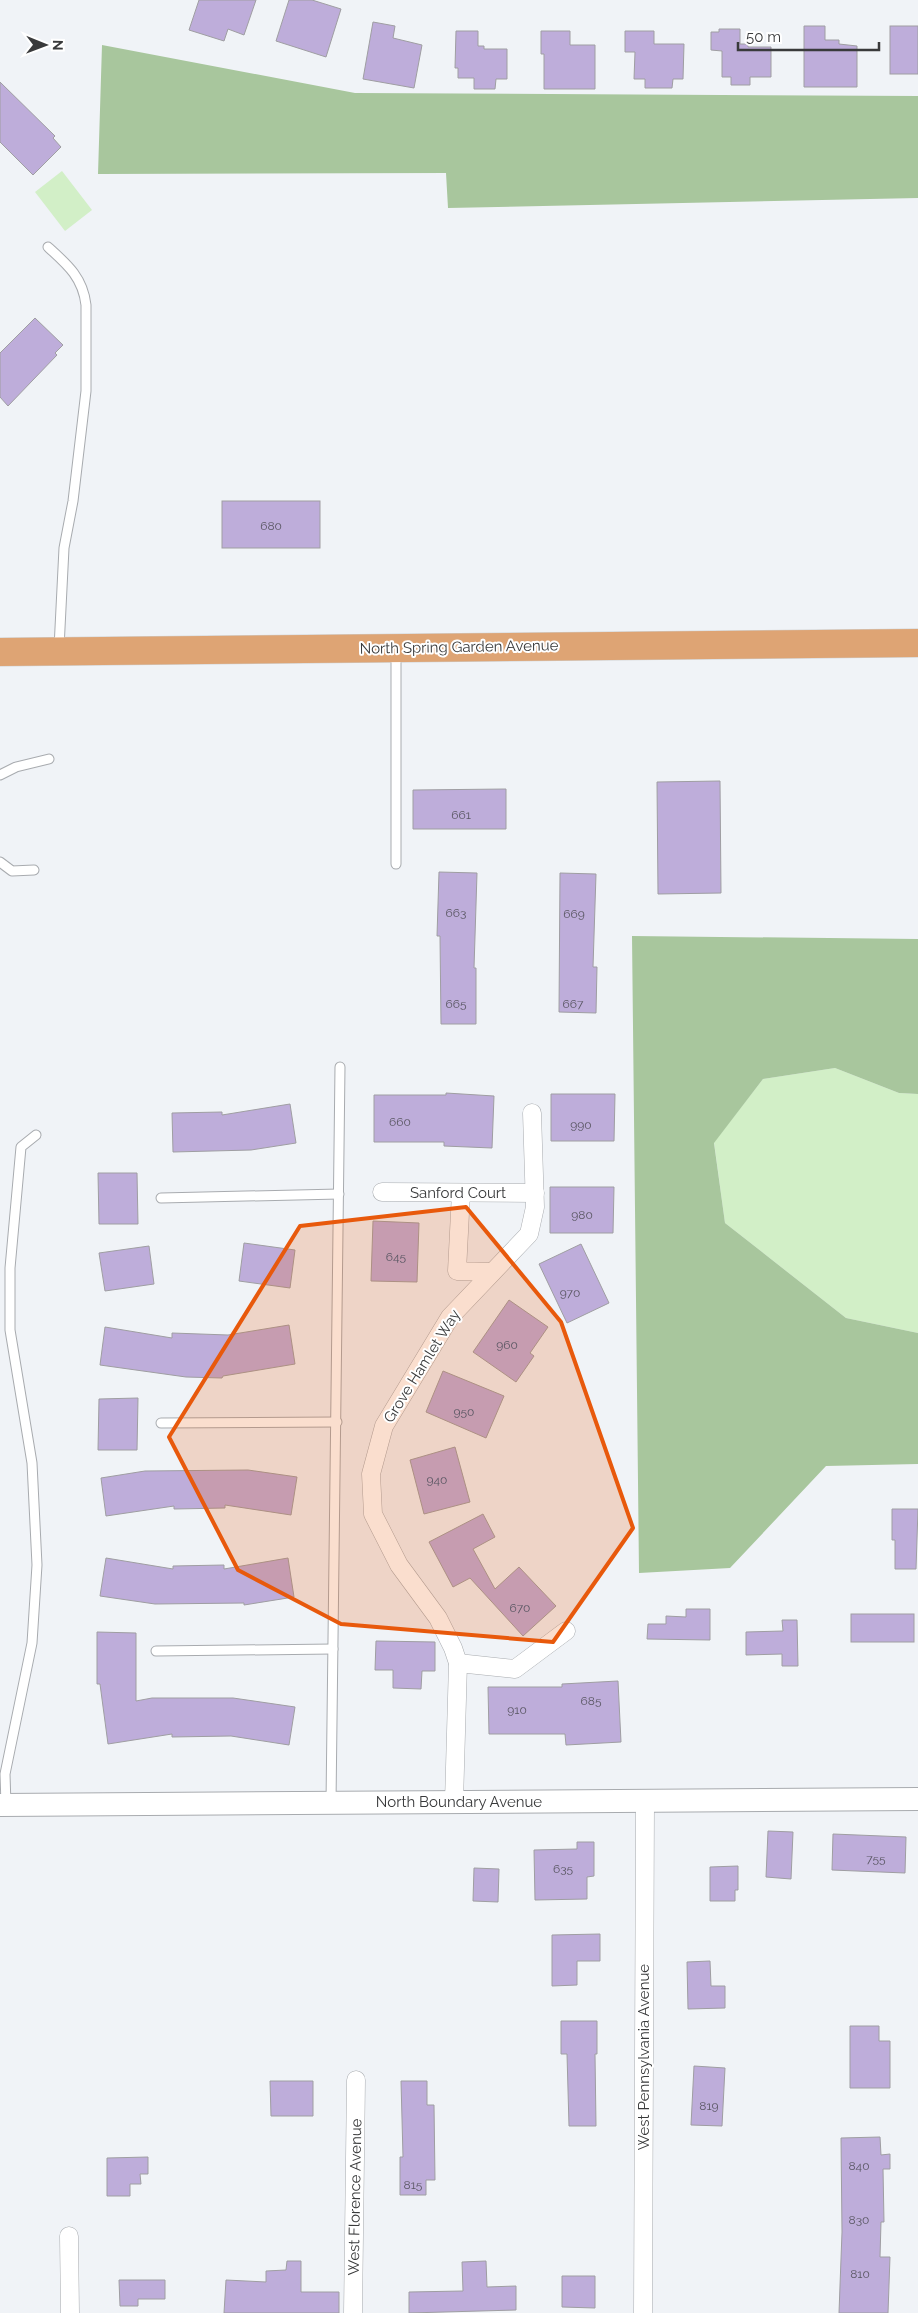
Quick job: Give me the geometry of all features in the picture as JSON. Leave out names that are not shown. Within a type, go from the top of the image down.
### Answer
[{"type":"highway","name":"North Spring Garden Avenue","points":[[0,652],[918,643]]},
{"type":"street","name":"Grove Hamlet Way","points":[[454,1802],[458,1663],[453,1648],[438,1618],[399,1565],[372,1514],[371,1474],[384,1426],[450,1317],[529,1234],[535,1207],[532,1113]]},
{"type":"street","name":"Sanford Court","points":[[382,1192],[535,1194]]},
{"type":"street","points":[[461,1193],[457,1270],[492,1272]]},
{"type":"street","points":[[458,1663],[515,1669],[566,1631]]},
{"type":"street","name":"North Boundary Avenue","points":[[3,1805],[918,1799]]},
{"type":"street","name":"West Pennsylvania Avenue","points":[[644,2313],[645,1802]]},
{"type":"street","name":"West Florence Avenue","points":[[353,2313],[356,2080]]},
{"type":"street","points":[[69,2236],[70,2313]]},
{"type":"lane","points":[[48,246],[78,276],[82,285],[86,306],[86,390],[73,500],[64,548],[59,651]]},
{"type":"lane","points":[[396,648],[396,864]]},
{"type":"lane","points":[[0,774],[16,767],[49,759]]},
{"type":"lane","points":[[0,862],[12,872],[34,870]]},
{"type":"lane","points":[[331,1803],[340,1067]]},
{"type":"lane","points":[[3,1805],[5,1774],[32,1643],[37,1565],[32,1463],[10,1330],[10,1268],[21,1148],[36,1135]]},
{"type":"lane","points":[[161,1198],[339,1194]]},
{"type":"lane","points":[[161,1422],[337,1422]]},
{"type":"lane","points":[[156,1651],[333,1649]]},
{"type":"highlighted area","points":[[466,1207],[561,1322],[633,1528],[553,1642],[341,1624],[238,1570],[169,1437],[300,1226]]},
{"type":"green space","points":[[102,45],[355,93],[918,96],[918,198],[448,208],[446,173],[98,174]]},
{"type":"green space","points":[[62,171],[92,210],[65,231],[35,192]]},
{"type":"green space","points":[[632,936],[918,939],[918,1094],[899,1093],[835,1068],[763,1079],[714,1143],[725,1223],[846,1318],[918,1333],[918,1464],[826,1466],[730,1568],[639,1573]]},
{"type":"green space","points":[[835,1068],[899,1093],[918,1094],[918,1333],[846,1318],[725,1223],[714,1142],[763,1079]]},
{"type":"building","points":[[199,0],[256,0],[244,35],[228,29],[224,41],[189,30]]},
{"type":"building","points":[[289,0],[312,0],[341,9],[326,57],[276,41]]},
{"type":"building","points":[[373,22],[395,26],[393,38],[422,45],[414,88],[363,79]]},
{"type":"building","points":[[804,26],[825,26],[825,40],[839,40],[839,44],[857,46],[857,87],[804,87]]},
{"type":"building","points":[[890,26],[918,26],[918,74],[890,74]]},
{"type":"building","points":[[719,29],[740,29],[740,44],[748,44],[748,47],[771,47],[771,77],[750,77],[750,85],[731,85],[731,77],[722,77],[722,51],[711,50],[711,32],[719,32]]},
{"type":"building","points":[[456,31],[478,31],[478,46],[484,46],[484,49],[507,49],[507,79],[496,79],[495,89],[474,89],[474,78],[458,78],[458,68],[455,68]]},
{"type":"building","points":[[541,31],[570,31],[570,45],[595,45],[595,89],[544,89],[544,54],[541,54]]},
{"type":"building","points":[[625,31],[654,31],[654,44],[684,44],[683,79],[673,79],[672,88],[645,88],[645,79],[634,79],[635,52],[625,52]]},
{"type":"building","points":[[0,82],[55,136],[53,138],[61,147],[33,175],[0,142]]},
{"type":"building","points":[[35,318],[63,345],[55,353],[57,355],[8,406],[0,397],[0,353]]},
{"type":"building","points":[[222,501],[320,501],[320,548],[222,548]]},
{"type":"building","points":[[720,781],[721,893],[658,894],[657,782]]},
{"type":"building","points":[[506,789],[506,829],[413,829],[413,790]]},
{"type":"building","points":[[439,872],[477,873],[474,968],[476,968],[476,1024],[441,1024],[440,936],[437,936]]},
{"type":"building","points":[[560,873],[596,874],[593,967],[597,967],[596,1013],[559,1012]]},
{"type":"building","points":[[446,1093],[494,1096],[492,1148],[444,1146],[444,1142],[374,1142],[374,1095],[446,1095]]},
{"type":"building","points":[[551,1094],[615,1094],[614,1141],[551,1141]]},
{"type":"building","points":[[290,1104],[296,1143],[251,1150],[173,1152],[172,1113],[222,1112],[222,1115]]},
{"type":"building","points":[[98,1173],[137,1173],[138,1224],[99,1224]]},
{"type":"building","points":[[550,1187],[614,1187],[613,1233],[550,1233]]},
{"type":"building","points":[[373,1221],[419,1223],[417,1282],[371,1281]]},
{"type":"building","points":[[244,1243],[295,1250],[290,1288],[239,1281]]},
{"type":"building","points":[[581,1244],[609,1303],[567,1323],[539,1264]]},
{"type":"building","points":[[149,1246],[154,1284],[105,1291],[99,1253]]},
{"type":"building","points":[[509,1300],[548,1327],[530,1353],[534,1356],[516,1382],[473,1352]]},
{"type":"building","points":[[289,1325],[295,1364],[223,1376],[222,1378],[186,1377],[100,1365],[105,1327],[172,1338],[172,1333],[228,1335]]},
{"type":"building","points":[[443,1371],[504,1396],[486,1438],[426,1412]]},
{"type":"building","points":[[138,1398],[137,1450],[98,1450],[99,1399]]},
{"type":"building","points":[[455,1447],[470,1502],[424,1514],[410,1460]]},
{"type":"building","points":[[248,1470],[297,1477],[291,1515],[225,1505],[225,1508],[174,1509],[174,1506],[106,1516],[101,1478],[145,1471]]},
{"type":"building","points":[[892,1509],[918,1509],[916,1569],[895,1569],[895,1540],[892,1540]]},
{"type":"building","points":[[483,1514],[495,1537],[473,1549],[495,1589],[519,1567],[556,1606],[523,1636],[470,1578],[453,1587],[429,1542]]},
{"type":"building","points":[[106,1558],[173,1569],[173,1566],[224,1565],[224,1569],[288,1558],[294,1597],[244,1605],[244,1603],[155,1604],[100,1596]]},
{"type":"building","points":[[686,1609],[710,1609],[710,1640],[647,1639],[648,1624],[666,1624],[666,1616],[686,1617]]},
{"type":"building","points":[[851,1614],[914,1614],[914,1642],[851,1642]]},
{"type":"building","points":[[782,1620],[797,1620],[798,1666],[782,1666],[782,1654],[746,1655],[746,1632],[783,1631]]},
{"type":"building","points":[[97,1632],[136,1633],[136,1701],[152,1698],[233,1698],[295,1707],[289,1745],[231,1736],[172,1737],[172,1734],[108,1744],[100,1684],[97,1684]]},
{"type":"building","points":[[376,1641],[435,1642],[435,1671],[422,1671],[421,1689],[393,1688],[393,1670],[375,1670]]},
{"type":"building","points":[[618,1681],[621,1742],[566,1745],[565,1734],[489,1734],[488,1687],[562,1687],[562,1684]]},
{"type":"building","points":[[768,1831],[793,1832],[791,1879],[766,1877]]},
{"type":"building","points":[[833,1834],[906,1837],[905,1873],[832,1870]]},
{"type":"building","points":[[577,1842],[594,1842],[594,1876],[587,1877],[587,1899],[535,1900],[534,1850],[577,1849]]},
{"type":"building","points":[[738,1866],[738,1890],[735,1890],[735,1901],[710,1901],[710,1867]]},
{"type":"building","points":[[474,1868],[499,1869],[498,1902],[473,1901]]},
{"type":"building","points":[[600,1934],[600,1961],[577,1961],[577,1985],[552,1986],[552,1935]]},
{"type":"building","points":[[710,1961],[711,1986],[725,1986],[725,2008],[688,2009],[687,1962]]},
{"type":"building","points":[[561,2021],[597,2021],[597,2054],[595,2054],[596,2126],[569,2126],[567,2054],[561,2054]]},
{"type":"building","points":[[850,2026],[879,2026],[879,2041],[890,2041],[890,2088],[850,2088]]},
{"type":"building","points":[[694,2066],[725,2068],[722,2126],[691,2125]]},
{"type":"building","points":[[270,2081],[313,2081],[313,2116],[271,2116]]},
{"type":"building","points":[[401,2081],[427,2081],[427,2105],[434,2105],[435,2180],[426,2180],[426,2195],[400,2195],[400,2157],[403,2157]]},
{"type":"building","points":[[880,2137],[881,2155],[890,2154],[890,2169],[883,2169],[884,2222],[881,2222],[880,2257],[890,2257],[888,2313],[839,2313],[842,2232],[841,2138]]},
{"type":"building","points":[[148,2157],[148,2174],[140,2174],[141,2184],[130,2184],[130,2196],[107,2196],[107,2158]]},
{"type":"building","points":[[287,2261],[301,2261],[301,2292],[339,2292],[339,2313],[224,2313],[226,2280],[266,2282],[266,2271],[286,2270]]},
{"type":"building","points":[[486,2261],[487,2287],[516,2286],[516,2310],[409,2313],[409,2292],[463,2291],[462,2262]]},
{"type":"building","points":[[562,2276],[595,2276],[595,2308],[562,2307]]},
{"type":"building","points":[[119,2280],[165,2280],[165,2299],[138,2299],[138,2306],[120,2306]]}]
